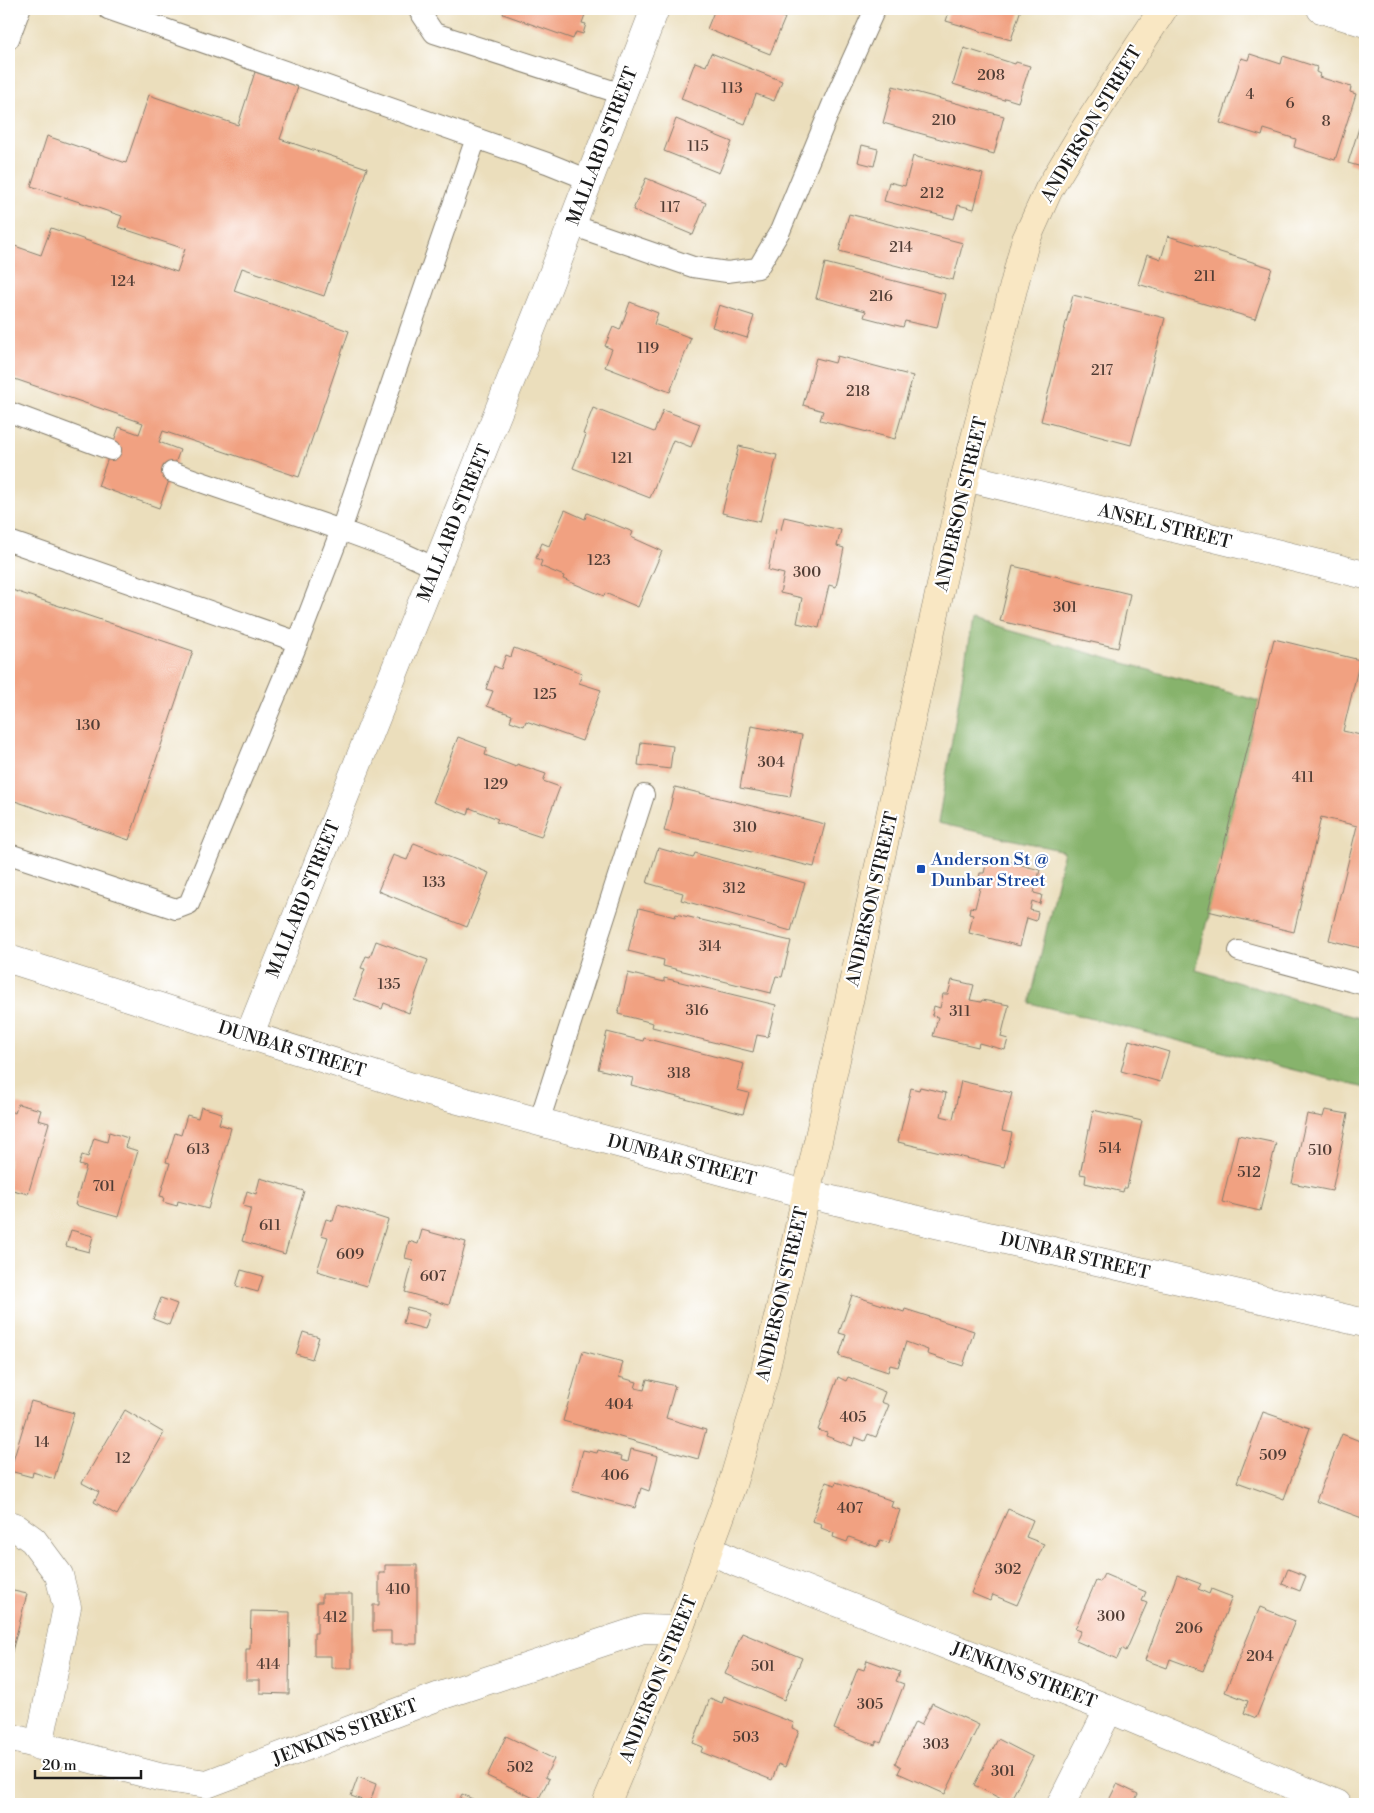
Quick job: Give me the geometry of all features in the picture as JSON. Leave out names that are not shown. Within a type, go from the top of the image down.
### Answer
[{"type":"main road","name":"ANDERSON STREET","points":[[606,1804],[679,1630],[732,1485],[763,1380],[792,1263],[965,477],[1025,242],[1049,189],[1085,129],[1163,9]]},
{"type":"street","name":"MALLARD STREET","points":[[249,1036],[572,225],[655,9]]},
{"type":"street","points":[[1321,9],[1365,23]]},
{"type":"street","name":"ANSEL STREET","points":[[965,477],[1365,575]]},
{"type":"street","name":"DUNBAR STREET","points":[[9,959],[425,1091],[806,1194],[1365,1323]]},
{"type":"street","points":[[9,1525],[33,1540],[59,1575],[67,1607],[39,1746]]},
{"type":"street","name":"JENKINS STREET","points":[[708,1549],[754,1569],[1109,1708],[1337,1804]]},
{"type":"street","name":"JENKINS STREET","points":[[9,1737],[160,1777],[202,1794],[437,1697],[643,1629],[679,1630]]},
{"type":"street","points":[[1061,1804],[1109,1708]]},
{"type":"lane","points":[[9,39],[20,9]]},
{"type":"lane","points":[[108,9],[547,162],[589,180]]},
{"type":"lane","points":[[418,9],[434,33],[622,94]]},
{"type":"lane","points":[[572,225],[693,267],[727,272],[758,268],[780,231],[835,98],[875,9]]},
{"type":"lane","points":[[9,854],[176,909],[189,904],[298,642],[341,530],[476,138]]},
{"type":"lane","points":[[9,412],[111,450]]},
{"type":"lane","points":[[172,472],[341,530],[401,552],[436,568]]},
{"type":"lane","points":[[9,541],[298,642]]},
{"type":"lane","points":[[540,1122],[644,795]]},
{"type":"lane","points":[[1239,951],[1365,985]]},
{"type":"green space","points":[[972,620],[1259,701],[1196,970],[1365,1020],[1365,1088],[1030,1003],[1064,851],[938,823]]},
{"type":"building","points":[[505,9],[587,9],[582,23],[586,24],[583,34],[576,32],[573,39],[503,14]]},
{"type":"building","points":[[715,9],[761,9],[785,18],[770,54],[707,29]]},
{"type":"building","points":[[950,9],[1021,9],[1011,40],[946,21]]},
{"type":"building","points":[[964,48],[1015,64],[1016,62],[1030,66],[1018,102],[1005,98],[1004,100],[953,84]]},
{"type":"building","points":[[711,53],[782,81],[774,101],[756,94],[745,124],[681,99],[695,62],[706,66]]},
{"type":"building","points":[[1250,54],[1281,64],[1283,56],[1317,67],[1316,72],[1320,74],[1319,77],[1351,87],[1350,92],[1356,94],[1335,160],[1294,147],[1296,139],[1264,129],[1262,136],[1220,123],[1241,58],[1248,60]]},
{"type":"building","points":[[255,72],[298,87],[280,139],[367,168],[324,296],[242,268],[234,291],[349,331],[299,477],[163,431],[159,442],[180,450],[159,508],[98,486],[119,427],[139,434],[143,423],[9,377],[9,349],[11,344],[9,343],[9,244],[41,255],[51,228],[177,272],[185,249],[118,227],[122,216],[31,186],[47,136],[126,163],[149,95],[238,125]]},
{"type":"building","points":[[893,86],[1004,116],[994,154],[883,123]]},
{"type":"building","points":[[1365,109],[1365,168],[1348,163]]},
{"type":"building","points":[[676,119],[732,142],[719,173],[664,151]]},
{"type":"building","points":[[862,145],[878,149],[874,166],[858,162]]},
{"type":"building","points":[[913,156],[983,174],[974,209],[958,205],[954,219],[884,201],[889,182],[905,186]]},
{"type":"building","points":[[646,178],[706,203],[693,235],[633,210]]},
{"type":"building","points":[[849,214],[963,243],[953,280],[839,251]]},
{"type":"building","points":[[1168,236],[1272,268],[1255,319],[1138,284],[1147,254],[1161,259]]},
{"type":"building","points":[[825,263],[945,294],[937,328],[905,321],[903,327],[864,317],[866,311],[816,298]]},
{"type":"building","points":[[1073,295],[1165,318],[1131,445],[1041,421]]},
{"type":"building","points":[[630,302],[658,313],[654,324],[691,338],[670,392],[605,367],[612,349],[605,346],[613,327],[620,330]]},
{"type":"building","points":[[719,305],[754,316],[747,338],[712,327]]},
{"type":"building","points":[[837,356],[913,376],[895,439],[820,420],[823,411],[803,405],[816,358],[835,363]]},
{"type":"building","points":[[593,408],[654,432],[663,410],[700,424],[691,447],[673,440],[650,498],[573,468],[586,435],[583,434]]},
{"type":"building","points":[[739,446],[777,455],[760,522],[722,513]]},
{"type":"building","points":[[565,510],[585,519],[587,513],[633,532],[631,537],[662,551],[638,607],[605,593],[604,596],[563,579],[564,576],[540,566],[542,561],[536,558],[542,543],[549,546]]},
{"type":"building","points":[[784,517],[841,530],[837,546],[844,548],[836,587],[829,585],[819,628],[797,623],[802,598],[780,593],[784,574],[768,570],[776,529],[781,530]]},
{"type":"building","points":[[1013,566],[1130,594],[1118,648],[1000,621]]},
{"type":"building","points":[[9,589],[193,651],[129,840],[9,799]]},
{"type":"building","points":[[1274,639],[1360,660],[1343,731],[1365,736],[1365,949],[1329,940],[1357,826],[1321,817],[1294,932],[1208,911]]},
{"type":"building","points":[[514,648],[582,673],[579,683],[601,690],[582,741],[526,721],[524,726],[510,721],[512,715],[487,706],[493,691],[486,689],[494,666],[501,669],[506,655],[511,657]]},
{"type":"building","points":[[751,726],[802,735],[790,797],[740,788]]},
{"type":"building","points":[[458,737],[487,748],[485,755],[516,767],[517,764],[546,774],[543,781],[560,787],[541,837],[496,822],[498,819],[470,808],[468,815],[433,802]]},
{"type":"building","points":[[641,742],[673,746],[670,769],[638,765]]},
{"type":"building","points":[[675,787],[825,824],[814,867],[664,831]]},
{"type":"building","points":[[414,843],[489,873],[467,927],[378,891],[393,855],[407,860]]},
{"type":"building","points":[[658,848],[693,858],[695,853],[805,883],[791,931],[681,900],[683,893],[647,883]]},
{"type":"building","points":[[988,856],[1040,870],[1034,893],[1042,895],[1040,904],[1032,901],[1030,910],[1038,912],[1036,921],[1027,918],[1020,946],[969,933],[973,915],[969,914],[970,907],[975,908],[982,880],[979,879],[980,873],[984,873]]},
{"type":"building","points":[[639,908],[675,917],[676,914],[791,941],[782,977],[776,976],[771,993],[663,966],[664,960],[628,951]]},
{"type":"building","points":[[376,941],[428,960],[409,1013],[384,1003],[382,1009],[354,999],[365,969],[361,968],[366,956],[370,957]]},
{"type":"building","points":[[628,973],[664,982],[664,978],[776,1005],[768,1037],[757,1035],[753,1052],[652,1027],[653,1023],[618,1014]]},
{"type":"building","points":[[952,980],[974,985],[970,1000],[981,1002],[982,1000],[1009,1005],[1001,1037],[1008,1039],[1005,1050],[979,1043],[978,1047],[933,1036],[938,1017],[932,1016],[934,1006],[940,1008],[943,994],[948,994]]},
{"type":"building","points":[[607,1032],[643,1041],[644,1038],[744,1064],[737,1090],[749,1093],[743,1114],[631,1085],[633,1078],[598,1069]]},
{"type":"building","points":[[1129,1040],[1169,1052],[1160,1082],[1121,1071]]},
{"type":"building","points":[[961,1081],[1012,1093],[1002,1131],[1012,1133],[1004,1167],[898,1142],[911,1088],[919,1090],[920,1087],[946,1093],[941,1116],[953,1119]]},
{"type":"building","points":[[18,1104],[41,1110],[38,1120],[49,1123],[28,1194],[9,1189],[9,1111],[15,1113]]},
{"type":"building","points":[[201,1107],[222,1113],[219,1124],[231,1128],[208,1209],[178,1201],[177,1206],[163,1202],[164,1197],[160,1196],[170,1163],[166,1162],[175,1133],[181,1135],[187,1115],[198,1118]]},
{"type":"building","points":[[1093,1110],[1142,1121],[1127,1188],[1124,1188],[1123,1192],[1085,1183],[1086,1175],[1080,1174]]},
{"type":"building","points":[[1325,1110],[1348,1114],[1332,1191],[1292,1183],[1307,1114],[1323,1117]]},
{"type":"building","points":[[109,1132],[128,1138],[125,1147],[138,1151],[118,1217],[75,1205],[86,1167],[79,1165],[82,1155],[88,1157],[94,1138],[107,1142]]},
{"type":"building","points":[[1238,1135],[1276,1143],[1260,1211],[1222,1202]]},
{"type":"building","points":[[260,1178],[304,1191],[285,1254],[242,1241],[251,1208],[243,1206],[247,1191],[256,1194]]},
{"type":"building","points":[[338,1204],[388,1220],[367,1286],[317,1271],[328,1237],[321,1235],[326,1219],[333,1221]]},
{"type":"building","points":[[71,1230],[93,1236],[89,1252],[66,1246]]},
{"type":"building","points":[[422,1230],[466,1242],[449,1305],[405,1292],[413,1260],[405,1258],[409,1241],[418,1244]]},
{"type":"building","points":[[241,1270],[263,1276],[258,1292],[236,1286]]},
{"type":"building","points":[[852,1295],[904,1312],[905,1309],[974,1331],[963,1366],[927,1354],[928,1350],[906,1342],[898,1367],[890,1365],[888,1372],[839,1356],[846,1335],[839,1333]]},
{"type":"building","points":[[161,1298],[177,1304],[169,1325],[153,1319]]},
{"type":"building","points":[[407,1307],[430,1313],[425,1329],[403,1323]]},
{"type":"building","points":[[303,1332],[319,1337],[312,1359],[296,1354]]},
{"type":"building","points":[[583,1351],[623,1362],[619,1377],[637,1382],[635,1388],[644,1390],[647,1379],[675,1386],[666,1418],[706,1430],[698,1459],[563,1421]]},
{"type":"building","points":[[838,1377],[846,1381],[848,1377],[885,1392],[881,1402],[889,1405],[876,1437],[868,1434],[865,1441],[855,1437],[852,1446],[826,1436],[827,1433],[818,1430]]},
{"type":"building","points":[[31,1401],[74,1413],[54,1479],[33,1472],[32,1477],[10,1471]]},
{"type":"building","points":[[125,1410],[164,1433],[117,1515],[94,1502],[99,1492],[82,1483]]},
{"type":"building","points":[[1263,1412],[1310,1428],[1284,1499],[1237,1482]]},
{"type":"building","points":[[1342,1434],[1365,1443],[1365,1510],[1362,1518],[1316,1501]]},
{"type":"building","points":[[631,1449],[658,1456],[649,1491],[641,1488],[635,1508],[572,1491],[583,1450],[597,1453],[598,1450],[622,1456],[621,1460],[628,1462]]},
{"type":"building","points":[[826,1482],[835,1485],[836,1482],[893,1501],[891,1507],[900,1510],[889,1543],[880,1540],[877,1547],[849,1537],[847,1542],[833,1537],[834,1533],[821,1528],[822,1524],[812,1521]]},
{"type":"building","points":[[1008,1509],[1033,1520],[1026,1537],[1044,1544],[1017,1605],[993,1595],[990,1601],[971,1593]]},
{"type":"building","points":[[385,1565],[417,1565],[417,1644],[391,1644],[391,1631],[373,1631],[373,1605],[379,1605],[379,1573],[385,1573]]},
{"type":"building","points":[[1288,1569],[1306,1576],[1300,1591],[1282,1584]]},
{"type":"building","points":[[1104,1574],[1146,1592],[1142,1601],[1147,1603],[1126,1651],[1122,1648],[1117,1659],[1076,1641],[1081,1631],[1075,1629],[1096,1581],[1100,1582]]},
{"type":"building","points":[[1177,1575],[1201,1584],[1198,1589],[1209,1594],[1211,1589],[1232,1597],[1203,1671],[1170,1659],[1167,1668],[1145,1660]]},
{"type":"building","points":[[9,1590],[27,1594],[9,1663]]},
{"type":"building","points":[[322,1594],[352,1594],[352,1668],[331,1668],[331,1656],[314,1656],[314,1633],[317,1633],[317,1602],[322,1602]]},
{"type":"building","points":[[1260,1607],[1295,1621],[1256,1718],[1244,1713],[1248,1701],[1225,1692]]},
{"type":"building","points":[[251,1611],[290,1612],[289,1694],[260,1693],[260,1680],[246,1680],[246,1649],[250,1649]]},
{"type":"building","points":[[742,1633],[802,1658],[784,1700],[725,1674]]},
{"type":"building","points":[[867,1660],[900,1672],[896,1681],[904,1684],[881,1743],[877,1741],[875,1745],[834,1729],[858,1668],[864,1670]]},
{"type":"building","points":[[724,1696],[794,1723],[792,1728],[799,1731],[785,1767],[778,1764],[772,1780],[701,1752],[703,1747],[693,1743],[710,1698],[722,1703]]},
{"type":"building","points":[[932,1703],[979,1725],[945,1794],[898,1773],[901,1767],[895,1763],[915,1722],[921,1725]]},
{"type":"building","points":[[506,1736],[554,1759],[545,1777],[549,1779],[538,1800],[487,1776]]},
{"type":"building","points":[[998,1739],[1033,1757],[1009,1803],[974,1785]]},
{"type":"building","points":[[358,1777],[376,1784],[370,1803],[351,1796]]},
{"type":"building","points":[[1117,1784],[1138,1794],[1135,1800],[1145,1804],[1107,1804]]},
{"type":"building","points":[[462,1794],[483,1804],[457,1804]]},
{"type":"place","name":"Anderson St @ Dunbar Street","points":[[921,869]]}]
